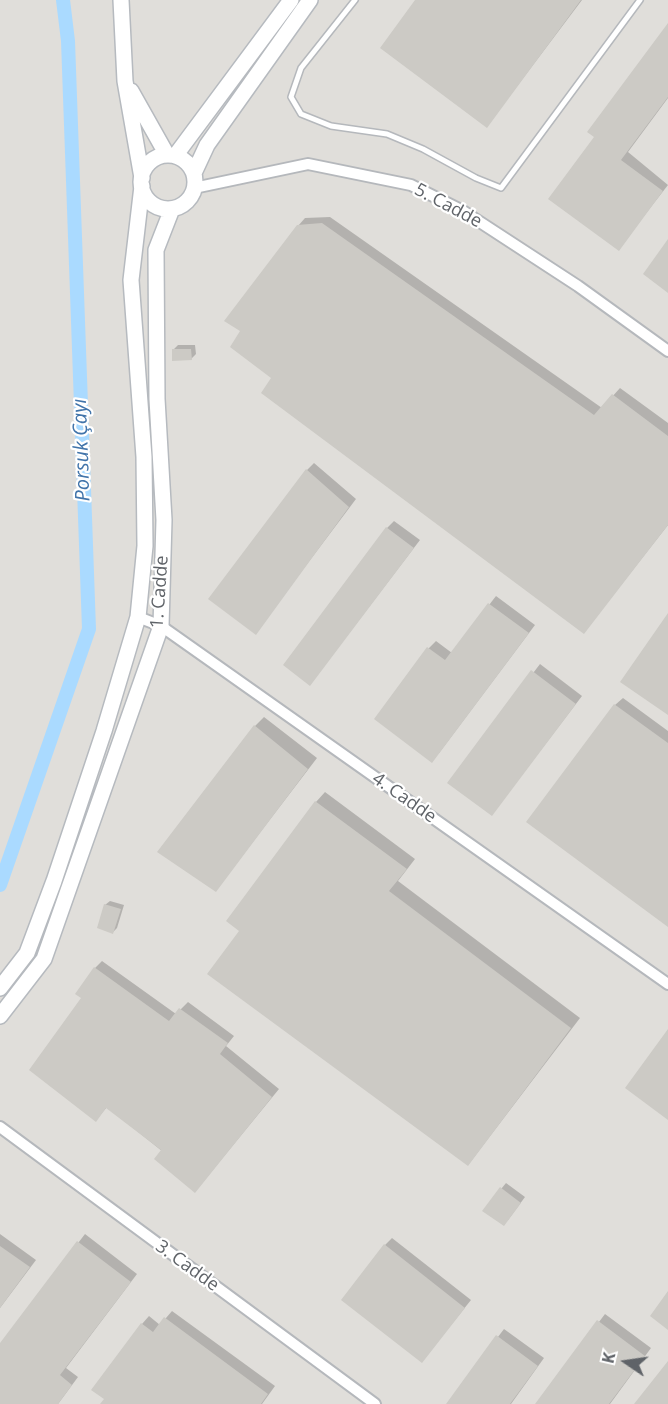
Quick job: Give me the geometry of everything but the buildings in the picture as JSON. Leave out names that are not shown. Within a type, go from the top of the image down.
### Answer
[{"type":"street","name":"1. Cadde","points":[[0,988],[27,953],[54,881],[104,731],[138,617],[145,546],[144,457],[131,280],[142,182],[125,81],[121,0]]},
{"type":"street","points":[[291,0],[171,156],[150,162],[142,182],[149,201],[156,206],[172,209],[187,202],[207,145],[310,0]]},
{"type":"street","points":[[125,81],[171,156],[189,166],[194,181]]},
{"type":"street","name":"5. Cadde","points":[[194,181],[308,164],[411,185],[473,218],[578,286],[668,351]]},
{"type":"street","name":"1. Cadde","points":[[0,1016],[44,959],[119,739],[161,626],[164,520],[157,399],[156,250],[172,209]]},
{"type":"street","name":"4. Cadde","points":[[138,617],[161,626],[668,984]]},
{"type":"street","name":"3. Cadde","points":[[0,1127],[375,1404]]},
{"type":"lane","points":[[355,0],[301,68],[291,97],[301,114],[331,126],[387,134],[423,149],[476,178],[501,188],[640,0]]},
{"type":"shaded area","points":[[0,0],[668,0],[668,1404],[0,1404]]},
{"type":"waterway","name":"Porsuk Çayı","points":[[0,885],[89,629],[68,41],[63,0]]}]
